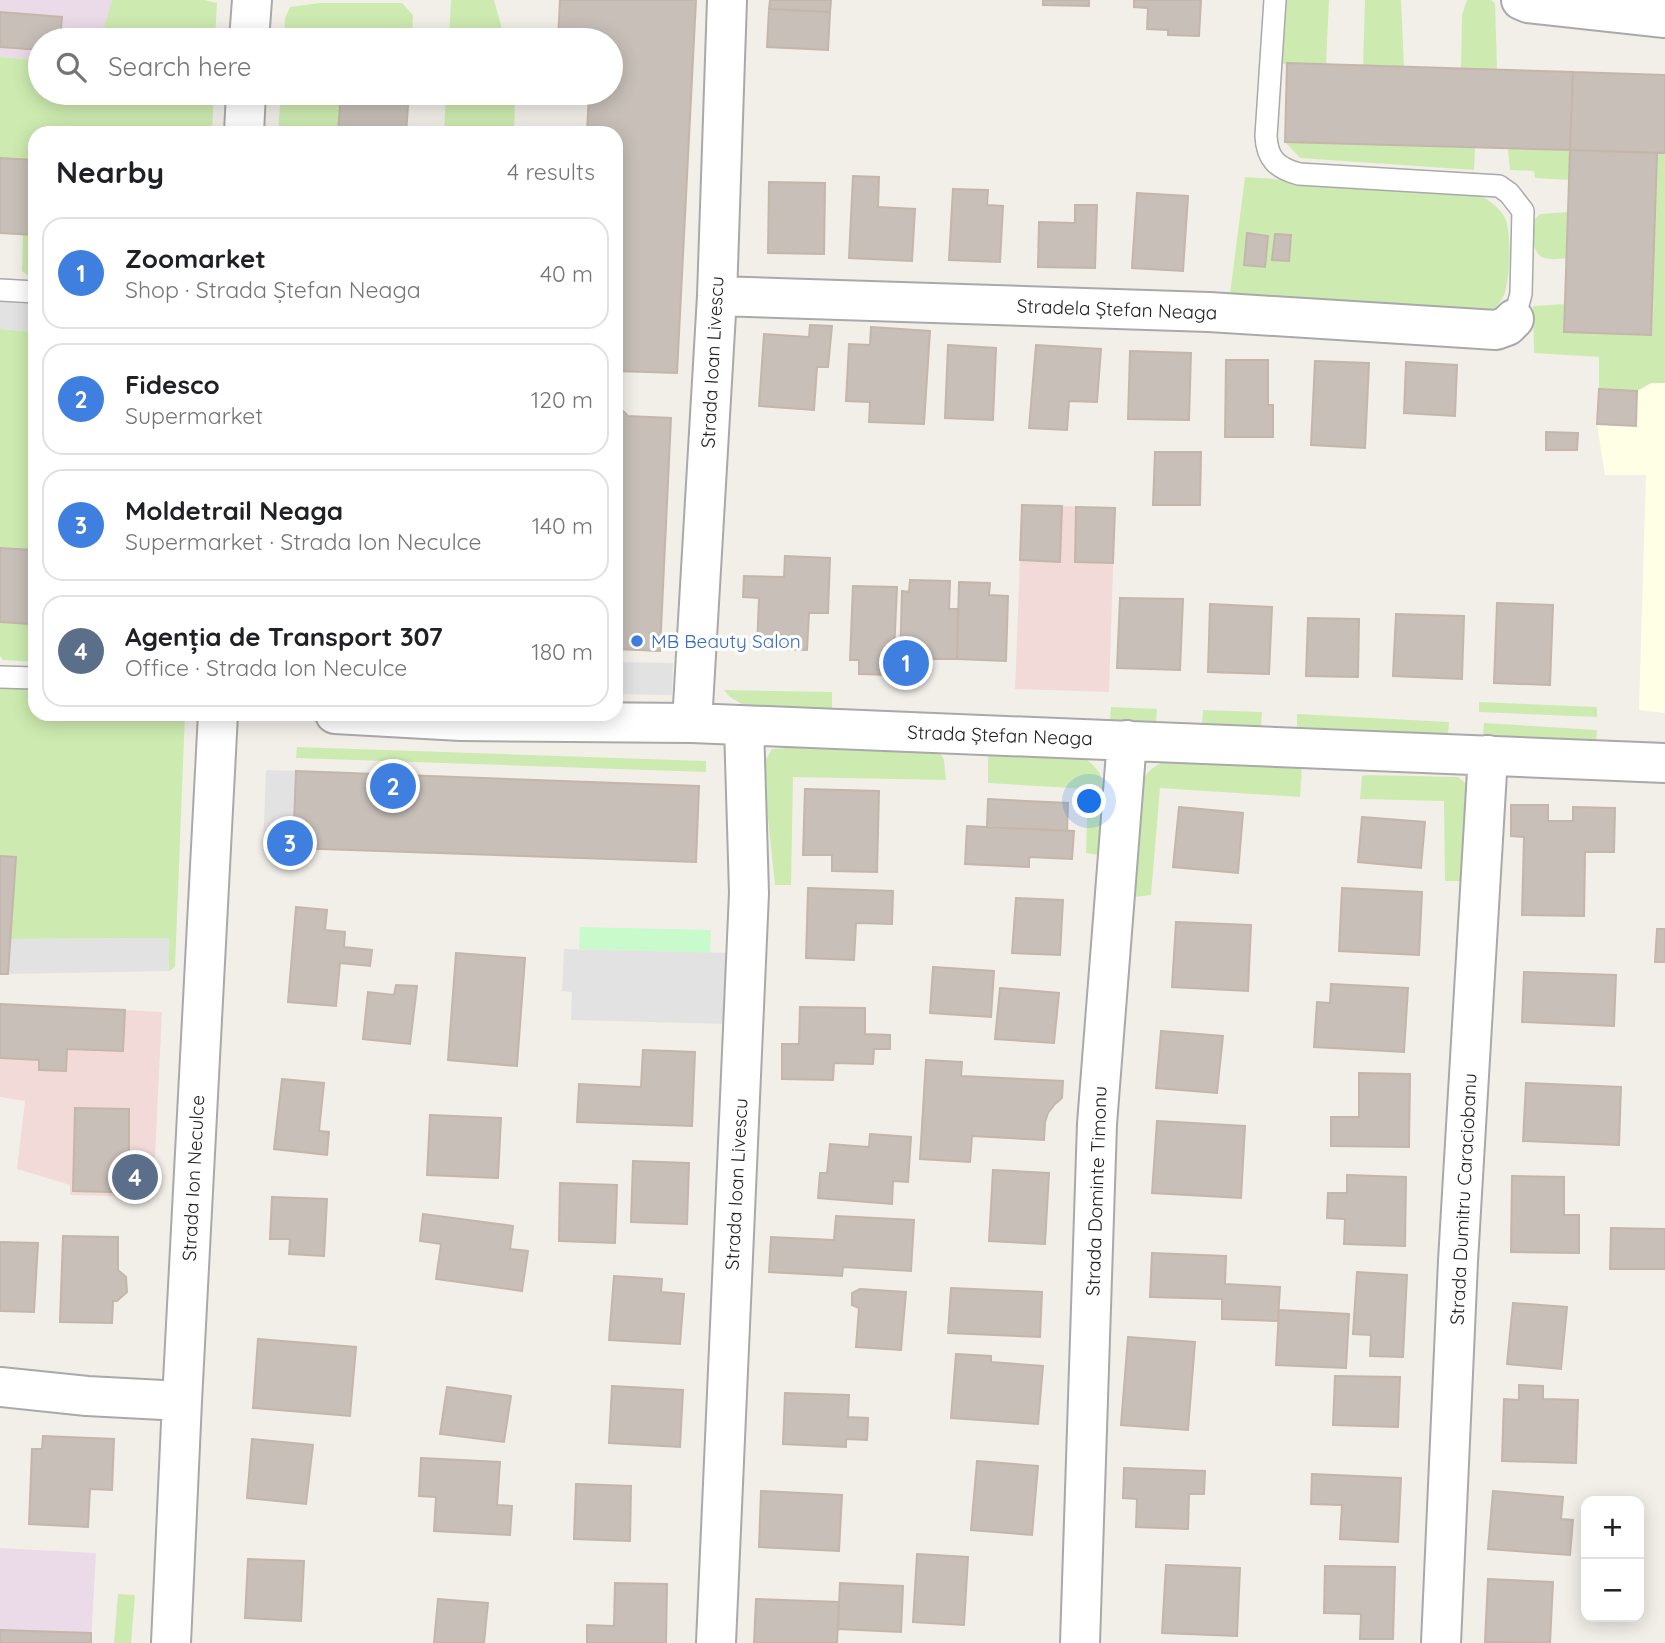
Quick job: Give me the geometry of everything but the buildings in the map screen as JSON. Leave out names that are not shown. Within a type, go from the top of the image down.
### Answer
[{"type":"street","points":[[250,28],[252,0]]},
{"type":"street","name":"Strada Ioan Livescu","points":[[692,723],[717,296],[727,0]]},
{"type":"street","points":[[1521,0],[1528,3],[1665,18]]},
{"type":"street","points":[[244,126],[245,105]]},
{"type":"street","name":"Stradela Ștefan Neaga","points":[[717,296],[1209,312],[1496,330],[1507,326],[1514,319]]},
{"type":"street","name":"Strada Ion Neculce","points":[[172,1643],[218,721]]},
{"type":"street","name":"Strada Ștefan Neaga","points":[[461,721],[692,723],[1665,763]]},
{"type":"street","name":"Strada Ioan Livescu","points":[[716,1643],[750,893],[744,726]]},
{"type":"street","name":"Strada Dominte Timonu","points":[[1080,1643],[1097,1124],[1127,740]]},
{"type":"street","name":"Strada Dumitru Caraciobanu","points":[[1441,1643],[1458,1261],[1488,755]]},
{"type":"street","points":[[0,1387],[87,1396],[182,1401]]},
{"type":"lane","points":[[1275,0],[1266,136],[1271,158],[1287,171],[1299,174],[1499,186],[1509,193],[1523,211],[1521,294],[1514,319]]},
{"type":"lane","points":[[0,290],[28,292]]},
{"type":"lane","points":[[0,677],[28,678]]},
{"type":"shaded area","points":[[0,0],[113,0],[105,28],[28,28],[28,59],[0,57]]},
{"type":"shaded area","points":[[0,302],[28,304],[28,331],[0,329]]},
{"type":"shaded area","points":[[1651,383],[1665,383],[1665,713],[1639,710],[1646,475],[1605,475],[1597,424],[1635,426],[1637,391]]},
{"type":"shaded area","points":[[1022,505],[1115,508],[1109,692],[1015,689]]},
{"type":"shaded area","points":[[623,662],[673,663],[672,695],[623,694]]},
{"type":"shaded area","points":[[266,770],[296,771],[293,848],[263,846]]},
{"type":"shaded area","points":[[169,938],[169,971],[8,974],[11,939]]},
{"type":"shaded area","points":[[564,949],[732,953],[730,1024],[571,1020],[572,992],[562,991]]},
{"type":"shaded area","points":[[0,1004],[162,1012],[153,1197],[70,1195],[70,1185],[17,1169],[25,1101],[0,1097]]},
{"type":"shaded area","points":[[0,1548],[96,1553],[91,1643],[0,1643]]},
{"type":"green space","points":[[112,0],[204,0],[217,3],[216,28],[104,28]]},
{"type":"green space","points":[[451,0],[494,0],[502,28],[450,28]]},
{"type":"green space","points":[[1286,0],[1329,0],[1326,65],[1281,64]]},
{"type":"green space","points":[[1365,0],[1401,0],[1404,67],[1363,66]]},
{"type":"green space","points":[[1467,0],[1491,0],[1495,3],[1497,69],[1461,69],[1462,15]]},
{"type":"green space","points":[[320,3],[402,3],[413,15],[412,28],[285,28],[290,7]]},
{"type":"green space","points":[[0,57],[28,59],[28,105],[213,105],[212,126],[28,126],[28,160],[0,158]]},
{"type":"green space","points":[[280,105],[340,105],[339,126],[279,126]]},
{"type":"green space","points":[[445,105],[515,105],[514,126],[444,126]]},
{"type":"green space","points":[[1285,142],[1475,148],[1474,170],[1300,158]]},
{"type":"green space","points":[[1508,149],[1570,150],[1569,180],[1535,178],[1534,171],[1510,170]]},
{"type":"green space","points":[[1657,153],[1665,153],[1665,383],[1651,383],[1637,391],[1599,389],[1599,357],[1534,353],[1533,306],[1565,304],[1565,332],[1650,335]]},
{"type":"green space","points":[[1245,177],[1474,192],[1495,205],[1507,222],[1509,262],[1504,295],[1492,312],[1230,294]]},
{"type":"green space","points":[[1568,212],[1567,258],[1544,258],[1534,247],[1534,220],[1540,214]]},
{"type":"green space","points":[[23,234],[28,234],[28,275],[22,271]]},
{"type":"green space","points":[[0,329],[28,331],[28,550],[0,548]]},
{"type":"green space","points":[[0,622],[28,623],[28,662],[3,660],[0,656]]},
{"type":"green space","points":[[0,685],[28,686],[28,721],[185,721],[175,967],[169,971],[169,938],[11,939],[16,858],[0,856]]},
{"type":"green space","points":[[724,690],[832,692],[832,709],[759,710],[747,707]]},
{"type":"green space","points":[[1479,702],[1597,707],[1597,717],[1479,712]]},
{"type":"green space","points":[[1111,707],[1157,709],[1156,722],[1110,720]]},
{"type":"green space","points":[[1203,710],[1262,712],[1261,727],[1202,724]]},
{"type":"green space","points":[[1297,714],[1449,722],[1448,734],[1297,727]]},
{"type":"green space","points":[[1484,723],[1597,730],[1596,742],[1483,736]]},
{"type":"green space","points":[[827,745],[936,748],[944,759],[946,780],[793,777],[791,885],[775,885],[763,771],[766,759],[772,749]]},
{"type":"green space","points":[[297,747],[706,761],[706,772],[296,758]]},
{"type":"green space","points":[[988,749],[1083,757],[1093,765],[1100,774],[1103,790],[1099,855],[1086,853],[1088,789],[988,783]]},
{"type":"green space","points":[[1173,758],[1302,766],[1300,797],[1160,788],[1151,895],[1135,897],[1143,779],[1156,766]]},
{"type":"green space","points":[[1362,776],[1458,777],[1469,786],[1460,881],[1445,881],[1444,801],[1360,799]]},
{"type":"green space","points":[[580,927],[711,930],[710,953],[579,949]]},
{"type":"green space","points":[[118,1594],[135,1595],[131,1643],[114,1643]]},
{"type":"place","name":"MB Beauty Salon","points":[[637,641]]},
{"type":"place","name":"Zoomarket","points":[[906,663]]},
{"type":"place","name":"Fidesco","points":[[393,786]]},
{"type":"place","name":"Moldetrail Neaga","points":[[290,843]]},
{"type":"place","name":"Agenția de Transport 307","points":[[135,1177]]}]
